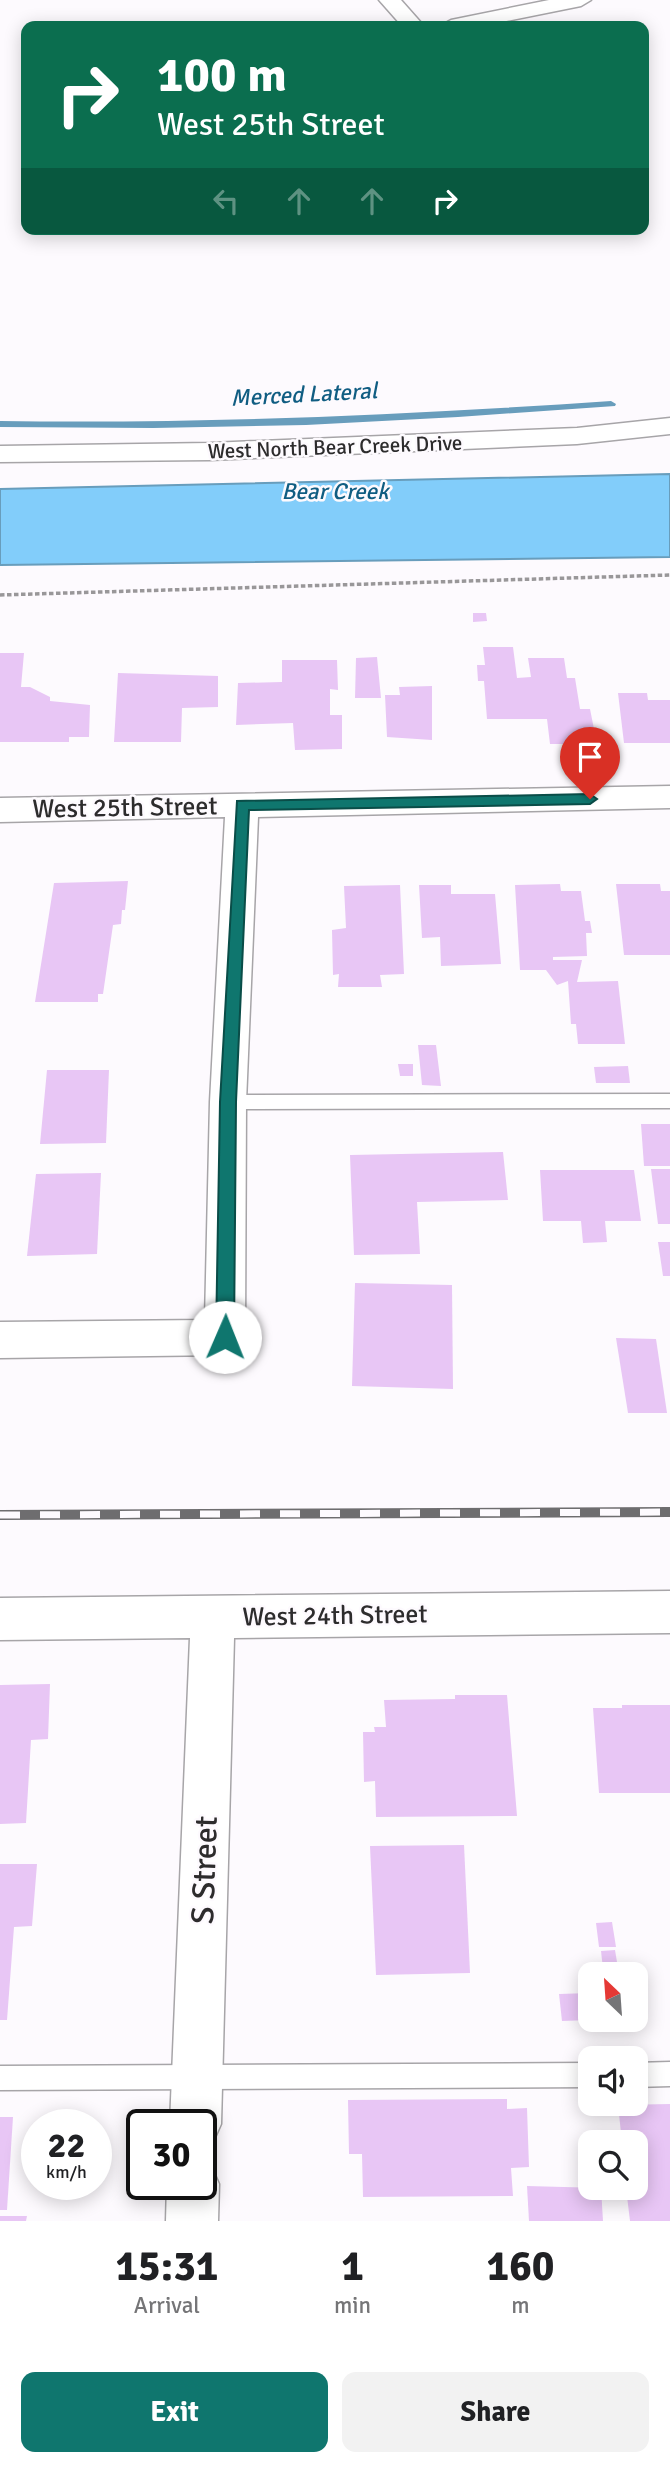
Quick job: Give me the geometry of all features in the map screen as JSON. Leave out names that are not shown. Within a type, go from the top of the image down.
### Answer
[{"type":"street","points":[[389,0],[408,21]]},
{"type":"street","points":[[476,21],[581,0]]},
{"type":"street","name":"West North Bear Creek Drive","points":[[0,454],[252,452],[423,441],[570,438],[670,426]]},
{"type":"street","name":"West 25th Street","points":[[0,810],[670,797]]},
{"type":"street","points":[[0,1340],[225,1337],[228,1102],[242,805]]},
{"type":"street","name":"West 24th Street","points":[[0,1619],[670,1612]]},
{"type":"street","name":"S Street","points":[[196,2109],[213,1616]]},
{"type":"street","points":[[192,2221],[193,2200]]},
{"type":"lane","points":[[228,1102],[670,1101]]},
{"type":"lane","points":[[648,2075],[670,2074]]},
{"type":"lane","points":[[0,2078],[578,2075]]},
{"type":"path","points":[[0,595],[670,575]]},
{"type":"water","name":"Bear Creek","points":[[670,474],[670,557],[0,565],[0,489]]},
{"type":"building","points":[[473,613],[486,613],[487,621],[473,622]]},
{"type":"building","points":[[483,647],[513,647],[517,678],[531,677],[528,658],[564,658],[567,678],[575,678],[580,709],[590,709],[597,744],[550,744],[547,719],[487,719],[484,681],[478,681],[477,665],[485,665]]},
{"type":"building","points":[[0,653],[24,653],[21,687],[30,687],[50,697],[50,701],[90,705],[89,737],[69,737],[69,742],[0,742]]},
{"type":"building","points":[[377,657],[381,698],[355,698],[356,658]]},
{"type":"building","points":[[282,660],[337,660],[338,690],[330,689],[330,715],[342,715],[342,749],[295,750],[293,723],[236,725],[238,683],[282,682]]},
{"type":"building","points":[[118,673],[218,676],[218,707],[182,708],[181,742],[114,742]]},
{"type":"building","points":[[432,686],[432,740],[387,737],[385,695],[400,695],[399,687]]},
{"type":"building","points":[[618,693],[647,693],[648,700],[670,700],[670,743],[624,743]]},
{"type":"building","points":[[128,881],[125,910],[122,910],[121,924],[113,925],[103,994],[98,994],[98,1002],[35,1002],[54,883]]},
{"type":"building","points":[[560,884],[561,891],[581,891],[585,921],[590,921],[592,933],[586,933],[587,956],[553,957],[553,960],[582,960],[577,982],[618,981],[625,1044],[578,1044],[576,1024],[571,1024],[568,981],[557,985],[546,970],[520,970],[515,885]]},
{"type":"building","points":[[616,884],[660,884],[661,891],[670,891],[670,955],[624,955]]},
{"type":"building","points":[[400,885],[404,974],[380,975],[382,987],[338,987],[339,974],[333,975],[332,930],[346,928],[344,886]]},
{"type":"building","points":[[419,885],[451,885],[451,894],[495,894],[501,964],[441,966],[440,937],[422,938]]},
{"type":"building","points":[[418,1045],[436,1045],[441,1086],[422,1085]]},
{"type":"building","points":[[398,1064],[413,1064],[413,1076],[400,1076]]},
{"type":"building","points":[[628,1066],[630,1083],[596,1083],[594,1067]]},
{"type":"building","points":[[47,1070],[109,1070],[106,1143],[40,1144]]},
{"type":"building","points":[[641,1124],[670,1124],[670,1166],[644,1166]]},
{"type":"building","points":[[503,1152],[508,1200],[417,1202],[420,1254],[354,1255],[350,1155]]},
{"type":"building","points":[[651,1169],[670,1169],[670,1224],[658,1224]]},
{"type":"building","points":[[540,1170],[634,1170],[641,1221],[605,1221],[607,1242],[583,1243],[581,1221],[543,1221]]},
{"type":"building","points":[[101,1173],[97,1254],[27,1256],[36,1174]]},
{"type":"building","points":[[658,1242],[670,1242],[670,1276],[663,1276]]},
{"type":"building","points":[[355,1283],[452,1285],[453,1389],[352,1386]]},
{"type":"building","points":[[616,1338],[656,1339],[667,1413],[628,1413]]},
{"type":"building","points":[[50,1684],[48,1739],[31,1740],[26,1823],[0,1824],[0,1685]]},
{"type":"building","points":[[455,1695],[507,1695],[517,1816],[376,1817],[375,1781],[364,1782],[363,1732],[375,1732],[374,1727],[386,1727],[384,1700],[455,1699]]},
{"type":"building","points":[[622,1705],[670,1705],[670,1793],[599,1793],[593,1708],[622,1708]]},
{"type":"building","points":[[464,1845],[470,1973],[376,1975],[370,1846]]},
{"type":"building","points":[[0,1864],[37,1864],[32,1926],[14,1927],[7,2020],[0,2020]]},
{"type":"building","points":[[612,1922],[616,1947],[599,1947],[596,1923]]},
{"type":"building","points":[[615,1950],[617,1962],[602,1962],[601,1951]]},
{"type":"building","points":[[578,1993],[578,2020],[562,2021],[559,1994]]},
{"type":"building","points":[[507,2099],[507,2109],[527,2108],[529,2167],[511,2168],[513,2196],[363,2197],[362,2154],[349,2154],[348,2100]]},
{"type":"building","points":[[648,2104],[670,2104],[670,2221],[630,2221],[627,2200],[648,2200],[648,2130],[621,2130],[619,2116],[648,2116]]},
{"type":"building","points":[[0,2117],[13,2117],[7,2210],[0,2210]]},
{"type":"building","points":[[527,2186],[578,2187],[578,2200],[602,2200],[603,2221],[529,2221]]},
{"type":"building","points":[[0,2216],[27,2216],[26,2221],[0,2221]]},
{"type":"waterway","name":"Merced Lateral","points":[[0,424],[306,422],[611,404]]},
{"type":"railway","points":[[0,1515],[670,1512]]},
{"type":"route","points":[[225,1337],[228,1102],[242,805],[590,799]]}]
